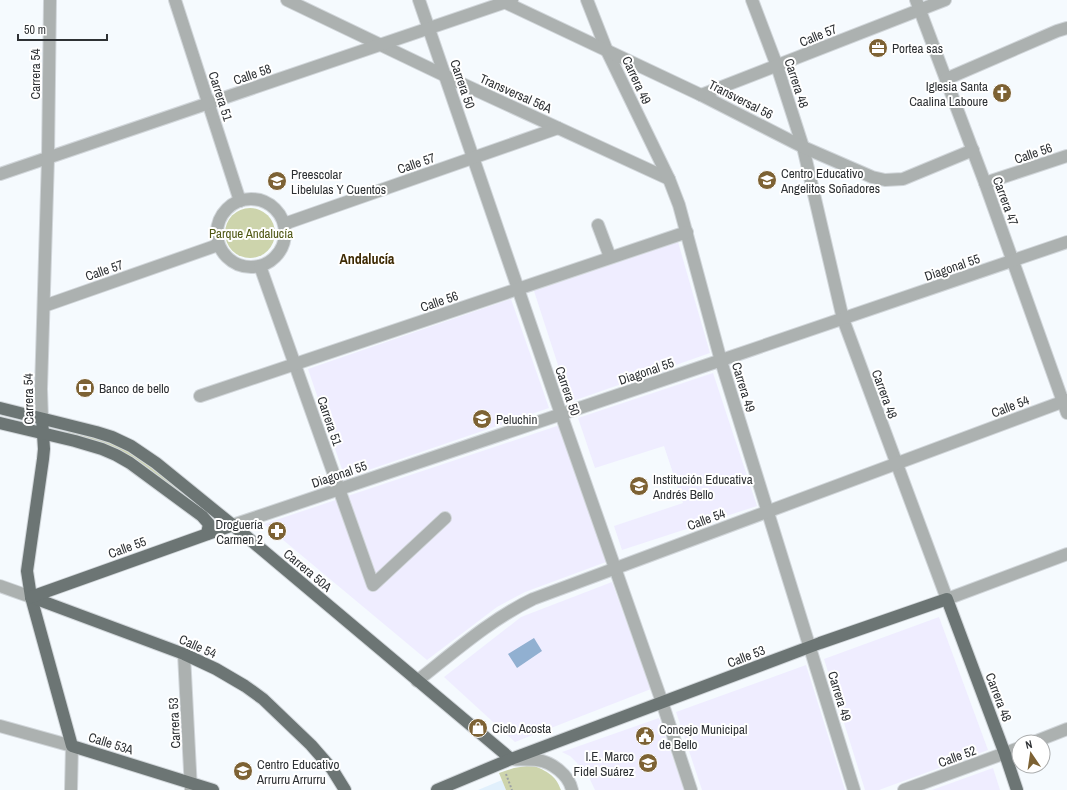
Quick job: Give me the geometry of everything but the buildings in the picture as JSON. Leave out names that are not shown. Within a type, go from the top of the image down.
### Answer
[{"type":"main road","name":"Carrera 50A","points":[[0,408],[112,437],[131,446],[150,459],[233,525],[511,759]]},
{"type":"main road","name":"Carrera 54","points":[[42,419],[43,459],[27,571],[31,596],[72,746]]},
{"type":"main road","points":[[0,423],[102,449],[130,463],[202,516],[209,524],[208,534]]},
{"type":"main road","name":"Calle 55","points":[[31,596],[233,525]]},
{"type":"main road","name":"Calle 54","points":[[31,596],[184,654],[231,677],[263,699],[326,760],[345,790]]},
{"type":"main road","name":"Calle 53","points":[[437,790],[511,759],[810,646],[947,599]]},
{"type":"main road","name":"Carrera 48","points":[[947,599],[1017,790]]},
{"type":"main road","name":"Calle 53A","points":[[72,746],[191,787],[213,790]]},
{"type":"street","name":"Carrera 54","points":[[42,419],[41,395],[48,158],[50,0]]},
{"type":"street","name":"Carrera 51","points":[[175,0],[240,201]]},
{"type":"street","name":"Transversal 56A","points":[[287,0],[446,76],[669,179]]},
{"type":"street","name":"Carrera 50","points":[[419,0],[561,414],[662,702],[691,790]]},
{"type":"street","name":"Carrera 49","points":[[587,0],[607,51],[669,179],[679,205],[721,361],[854,790]]},
{"type":"street","name":"Carrera 48","points":[[752,0],[777,66],[803,147],[843,319],[947,599]]},
{"type":"street","name":"Calle 57","points":[[701,95],[777,66],[918,5],[945,0]]},
{"type":"street","name":"Calle 58","points":[[0,174],[430,29],[506,1]]},
{"type":"street","name":"Transversal 56","points":[[506,1],[701,95],[803,147],[872,177],[885,180],[903,179],[973,150]]},
{"type":"street","name":"Carrera 47","points":[[918,5],[1065,400],[1067,413]]},
{"type":"street","points":[[946,79],[1067,28]]},
{"type":"street","name":"Calle 57","points":[[284,224],[558,128]]},
{"type":"street","name":"Calle 56","points":[[985,184],[1067,156]]},
{"type":"street","points":[[251,199],[262,201],[272,206],[279,214],[284,224],[285,235],[283,245],[278,255],[270,262],[260,266],[249,268],[239,266],[230,261],[223,254],[218,245],[216,234],[218,224],[223,214],[230,206],[240,201],[251,199]]},
{"type":"street","points":[[598,225],[610,257]]},
{"type":"street","name":"Calle 56","points":[[200,396],[687,232]]},
{"type":"street","name":"Diagonal 55","points":[[233,525],[721,361],[1067,242]]},
{"type":"street","name":"Calle 57","points":[[44,306],[218,245]]},
{"type":"street","name":"Carrera 51","points":[[260,266],[373,585],[445,518]]},
{"type":"street","name":"Calle 54","points":[[417,681],[498,618],[533,599],[1065,400]]},
{"type":"street","name":"Calle 53","points":[[947,599],[1067,554]]},
{"type":"street","name":"Calle 54","points":[[0,586],[31,596]]},
{"type":"street","name":"Carrera 53","points":[[184,654],[191,787]]},
{"type":"street","name":"Calle 53A","points":[[0,726],[72,746]]},
{"type":"street","points":[[1051,735],[1067,729]]},
{"type":"street","name":"Carrera 54","points":[[71,790],[72,746]]},
{"type":"street","name":"Calle 52","points":[[904,790],[1011,751]]},
{"type":"street","points":[[511,759],[538,760],[550,764],[565,774],[572,786],[572,790]]},
{"type":"path","points":[[505,773],[512,790]]},
{"type":"shaded area","points":[[678,242],[710,353],[570,402],[534,291]]},
{"type":"shaded area","points":[[511,299],[549,408],[345,478],[308,369]]},
{"type":"shaded area","points":[[713,373],[757,506],[622,550],[614,526],[683,503],[664,446],[595,468],[578,418]]},
{"type":"shaded area","points":[[560,425],[606,562],[525,592],[497,607],[427,660],[264,524]]},
{"type":"shaded area","points":[[612,582],[651,689],[515,742],[444,677],[521,617]]},
{"type":"shaded area","points":[[939,617],[988,750],[879,790],[865,790],[824,659]]},
{"type":"shaded area","points":[[806,665],[845,790],[702,790],[676,712]]},
{"type":"shaded area","points":[[659,718],[684,790],[595,790],[587,773],[570,756],[562,752]]},
{"type":"shaded area","points":[[993,768],[1000,790],[932,790]]},
{"type":"shaded area","points":[[502,780],[506,790],[478,790]]},
{"type":"green space","name":"Parque Andalucía","points":[[245,208],[255,208],[268,215],[275,228],[275,238],[268,251],[255,258],[245,258],[236,254],[229,247],[225,238],[225,228],[229,219],[236,212]]},
{"type":"green space","points":[[68,430],[105,439],[123,447],[209,510],[205,513],[141,465],[67,435]]},
{"type":"green space","points":[[533,765],[553,777],[561,790],[506,790],[499,773],[514,768]]},
{"type":"water","points":[[534,638],[542,651],[517,668],[508,654]]},
{"type":"place","name":"Portea sas","points":[[878,48]]},
{"type":"place","name":"Iglesia Santa Caalina Laboure","points":[[1002,93]]},
{"type":"place","name":"Centro Educativo Angelitos Soñadores","points":[[767,180]]},
{"type":"place","name":"Preescolar Libelulas Y Cuentos","points":[[277,181]]},
{"type":"place","name":"Banco de bello","points":[[85,388]]},
{"type":"place","name":"Peluchin","points":[[482,419]]},
{"type":"place","name":"Institución Educativa Andrés Bello","points":[[639,486]]},
{"type":"place","name":"Droguería Carmen 2","points":[[277,531]]},
{"type":"place","name":"Ciclo Acosta","points":[[478,728]]},
{"type":"place","name":"Concejo Municipal de Bello","points":[[645,736]]},
{"type":"place","name":"I.E. Marco Fidel Suárez","points":[[648,763]]},
{"type":"place","name":"Centro Educativo Arrurru Arrurru","points":[[243,771]]},
{"type":"district","name":"Andalucía","points":[[367,259]]}]
